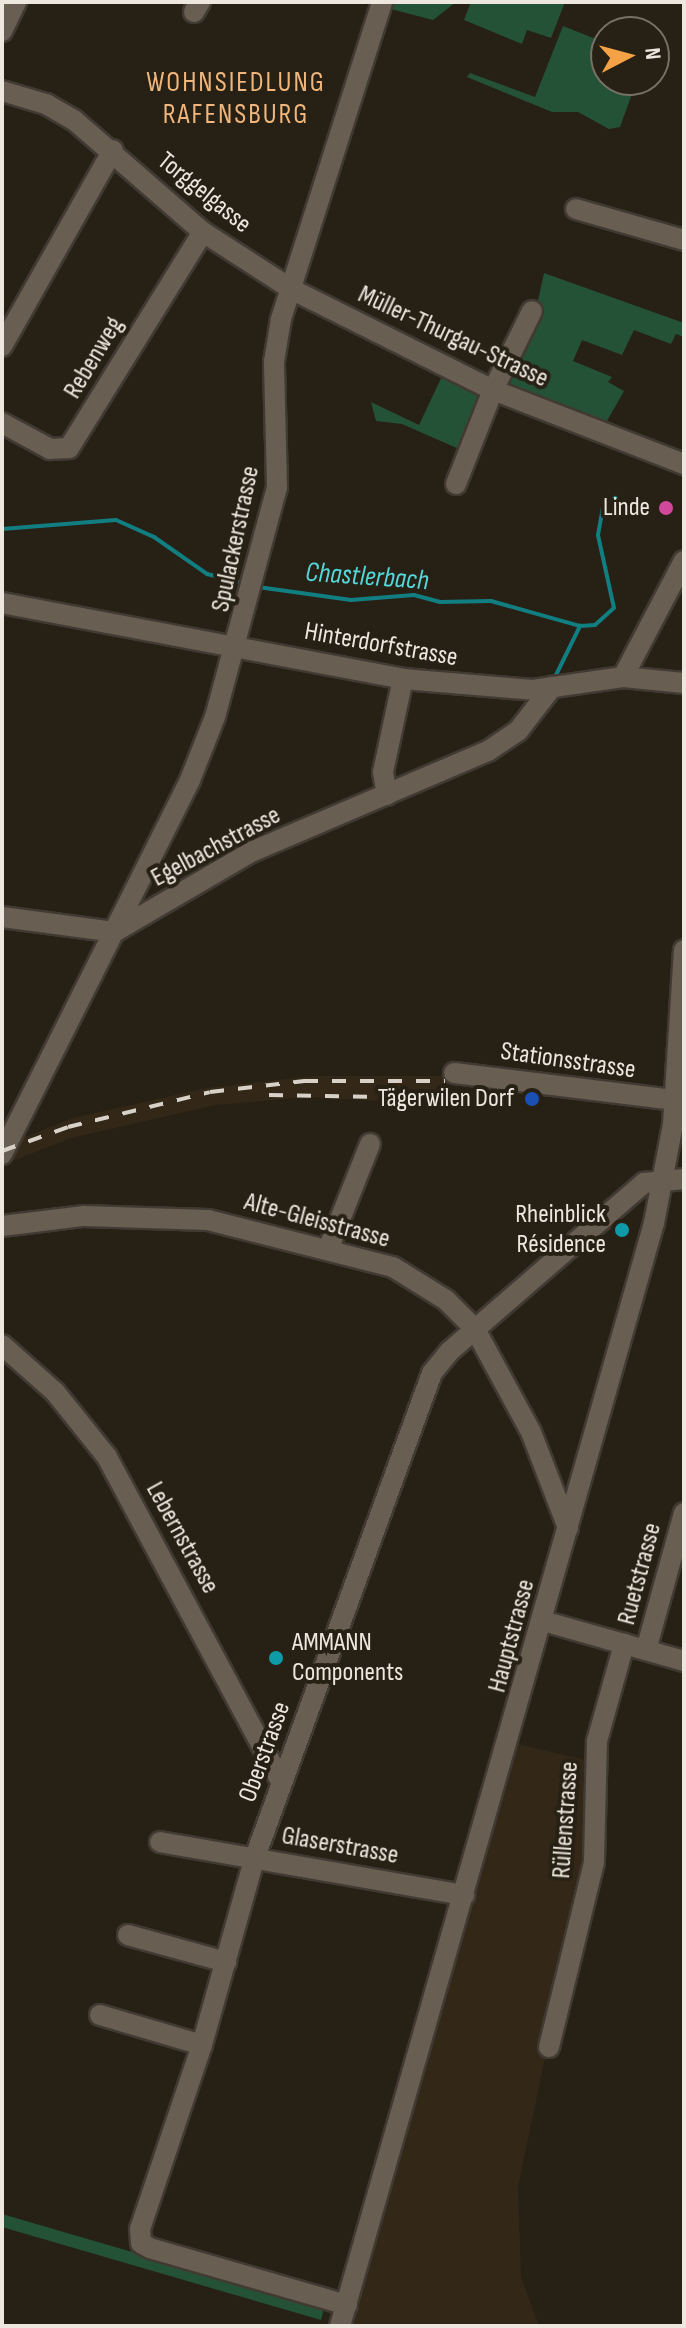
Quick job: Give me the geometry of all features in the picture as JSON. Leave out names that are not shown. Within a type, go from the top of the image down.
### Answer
[{"type":"street","points":[[2,31],[16,2]]},
{"type":"street","name":"Spulackerstrasse","points":[[114,932],[190,780],[238,645],[279,477],[274,362],[291,289],[382,2]]},
{"type":"street","name":"Torggelgasse","points":[[2,91],[46,104],[113,150],[203,232],[291,289]]},
{"type":"street","points":[[2,346],[113,150]]},
{"type":"street","points":[[576,209],[684,240]]},
{"type":"street","name":"Rebenweg","points":[[2,423],[50,449],[69,448],[203,232]]},
{"type":"street","name":"Müller-Thurgau-Strasse","points":[[291,289],[493,390],[675,460]]},
{"type":"street","points":[[456,484],[493,390],[532,311]]},
{"type":"street","points":[[623,677],[684,561]]},
{"type":"street","name":"Hinterdorfstrasse","points":[[2,603],[238,645],[403,679],[504,690],[623,677],[684,683]]},
{"type":"street","points":[[387,795],[383,772],[403,679]]},
{"type":"street","name":"Egelbachstrasse","points":[[114,932],[251,852],[488,751],[518,731],[552,687]]},
{"type":"street","points":[[2,917],[114,932],[6,1129],[2,1154]]},
{"type":"street","name":"Hauptstrasse","points":[[340,2326],[568,1528],[674,1179],[675,1100],[684,950]]},
{"type":"street","name":"Stationsstrasse","points":[[454,1073],[675,1100]]},
{"type":"street","points":[[329,1247],[370,1144]]},
{"type":"street","name":"Oberstrasse","points":[[347,2305],[141,2243],[140,2229],[202,2045],[255,1857],[428,1380],[475,1329],[644,1183],[674,1179]]},
{"type":"street","name":"Alte-Gleisstrasse","points":[[2,1226],[84,1216],[208,1220],[329,1247],[393,1267],[454,1306],[475,1329],[531,1432],[568,1528]]},
{"type":"street","name":"Lebernstrasse","points":[[2,1345],[74,1413],[107,1457],[281,1782]]},
{"type":"street","name":"Ruetstrasse","points":[[646,1650],[684,1513]]},
{"type":"street","points":[[543,1621],[684,1661]]},
{"type":"street","name":"Rüllenstrasse","points":[[549,2047],[594,1862],[597,1741],[624,1644]]},
{"type":"street","name":"Glaserstrasse","points":[[160,1842],[464,1895]]},
{"type":"street","points":[[128,1935],[226,1962]]},
{"type":"street","points":[[100,2015],[202,2045]]},
{"type":"shaded area","points":[[313,1076],[448,1076],[434,1104],[307,1097],[216,1105],[71,1138],[2,1165],[2,1146],[73,1118],[207,1088]]},
{"type":"shaded area","points":[[518,1744],[589,1761],[593,1828],[518,2187],[521,2277],[539,2326],[350,2326]]},
{"type":"green space","points":[[389,2],[456,2],[433,20],[387,8]]},
{"type":"green space","points":[[471,2],[565,2],[551,38],[527,30],[522,44],[464,20]]},
{"type":"green space","points":[[563,26],[590,37],[590,96],[631,96],[620,127],[609,129],[578,112],[552,112],[467,77],[470,73],[535,97]]},
{"type":"green space","points":[[544,273],[684,323],[684,337],[676,334],[671,344],[634,330],[622,355],[582,340],[573,361],[612,377],[608,382],[624,391],[607,421],[502,383],[535,314]]},
{"type":"green space","points":[[444,372],[482,395],[459,449],[402,424],[376,421],[371,402],[419,425]]},
{"type":"green space","points":[[2,2214],[324,2308],[321,2320],[2,2227]]},
{"type":"waterway","name":"Chastlerbach","points":[[258,587],[351,600],[414,595],[440,602],[491,601],[580,626],[595,625],[614,608],[598,535],[603,507],[617,496]]},
{"type":"waterway","name":"Chastlerbach","points":[[2,529],[116,520],[154,537],[207,574],[246,584]]},
{"type":"waterway","points":[[556,675],[580,626]]},
{"type":"waterway","points":[[473,748],[496,736]]},
{"type":"waterway","points":[[434,765],[451,757]]},
{"type":"railway","points":[[2,1151],[68,1127],[210,1092],[304,1081],[445,1081]]},
{"type":"railway","points":[[269,1095],[438,1098]]},
{"type":"place","name":"Linde","points":[[666,508]]},
{"type":"place","name":"Tägerwilen Dorf","points":[[532,1099]]},
{"type":"place","name":"Rheinblick Résidence","points":[[622,1230]]},
{"type":"place","name":"AMMANN Components","points":[[276,1658]]},
{"type":"district","name":"WOHNSIEDLUNG RAFENSBURG","points":[[236,99]]}]
